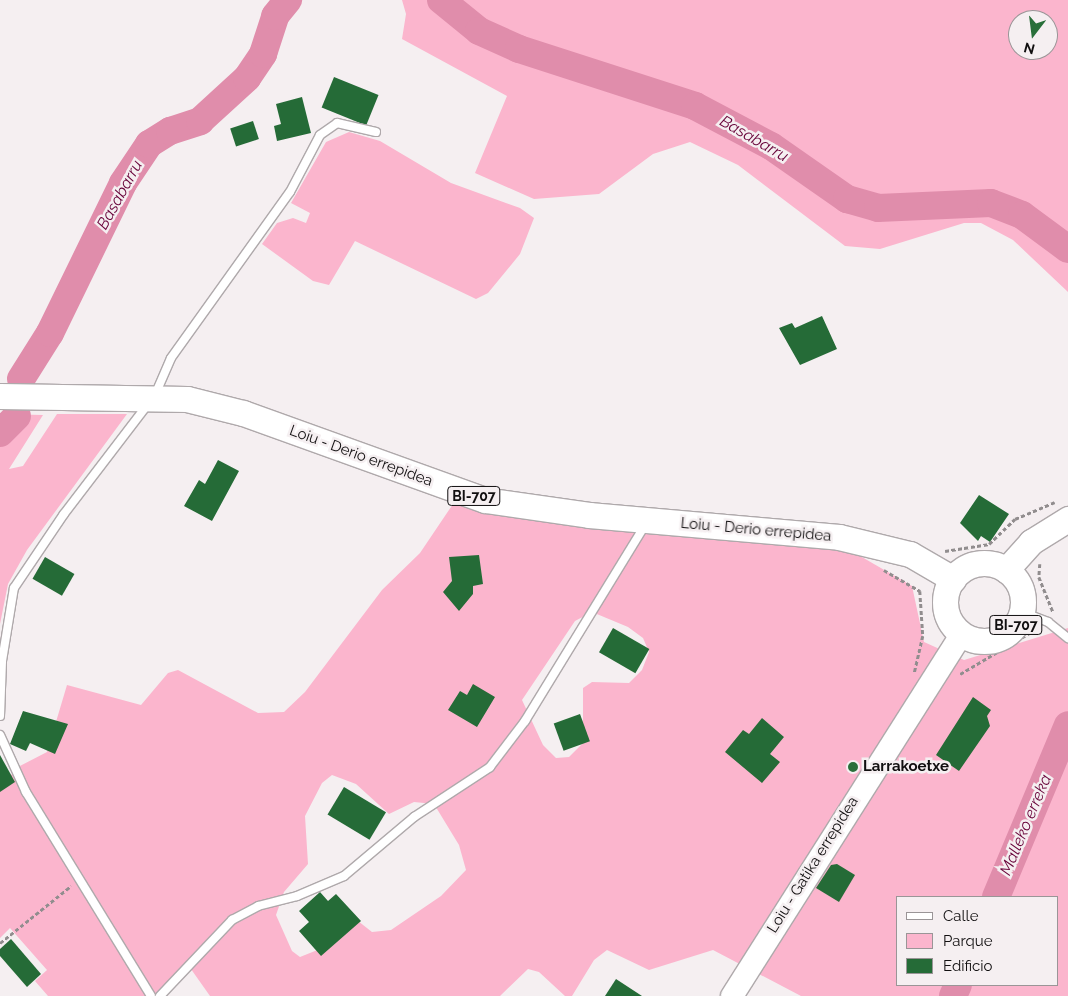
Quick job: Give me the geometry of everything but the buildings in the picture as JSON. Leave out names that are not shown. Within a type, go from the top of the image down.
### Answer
[{"type":"main road","name":"Loiu - Derio errepidea","points":[[0,396],[155,396],[243,413],[485,500],[648,521],[871,543],[910,554],[953,578]]},
{"type":"main road","points":[[962,634],[946,608],[953,578],[972,565],[984,563],[1006,570],[1064,510]]},
{"type":"main road","name":"BI-707","points":[[962,634],[973,640],[998,639],[1008,633],[1022,612],[1021,589],[1006,570]]},
{"type":"street","name":"Loiu - Gatika errepidea","points":[[732,996],[962,634]]},
{"type":"lane","points":[[0,716],[2,660],[14,588],[70,506],[155,396],[171,358],[290,192],[320,135],[337,123],[376,132]]},
{"type":"lane","points":[[160,996],[232,920],[258,906],[297,896],[344,876],[414,817],[490,767],[525,721],[648,521]]},
{"type":"lane","points":[[1022,612],[1048,622],[1068,638]]},
{"type":"lane","points":[[0,735],[26,792],[82,878],[151,996]]},
{"type":"path","points":[[939,551],[989,544],[1016,519],[1064,510]]},
{"type":"path","points":[[955,678],[1032,631],[1042,630],[1054,615],[1039,577],[1041,558]]},
{"type":"path","points":[[0,943],[82,878]]},
{"type":"green space","points":[[402,0],[1068,0],[1068,292],[1013,240],[981,223],[964,223],[880,249],[845,246],[738,165],[690,142],[653,154],[599,194],[534,199],[475,173],[507,96],[402,39],[406,14]]},
{"type":"green space","points":[[349,132],[380,141],[451,183],[520,208],[534,218],[520,254],[488,293],[476,299],[355,241],[329,285],[313,281],[262,244],[277,223],[293,218],[306,223],[310,213],[291,203],[326,142]]},
{"type":"green space","points":[[0,414],[43,415],[9,469],[23,466],[57,414],[127,414],[27,550],[8,584],[0,624]]},
{"type":"green space","points":[[453,504],[589,526],[848,549],[912,586],[924,642],[964,660],[1068,628],[1068,996],[801,996],[713,950],[649,970],[607,950],[594,960],[572,996],[565,996],[539,972],[528,969],[500,996],[210,996],[186,962],[160,996],[48,996],[35,981],[47,970],[10,928],[0,938],[0,791],[16,768],[47,752],[67,685],[141,705],[168,673],[178,670],[258,713],[284,712],[305,692],[382,590],[420,553]],"holes":[[[592,612],[628,627],[643,638],[649,652],[642,670],[629,683],[592,682],[583,688],[583,743],[569,757],[556,758],[543,745],[522,700],[575,621]],[[332,775],[356,784],[389,814],[414,802],[434,804],[459,845],[466,870],[441,896],[391,930],[372,932],[358,921],[320,949],[300,957],[292,951],[276,915],[284,892],[308,864],[305,816],[322,783]]]},
{"type":"waterway","name":"Basabarru","points":[[21,379],[50,333],[123,183],[149,144],[170,131],[200,121],[247,78],[263,54],[275,16],[288,0]]},
{"type":"waterway","name":"Basabarru","points":[[441,0],[479,31],[519,49],[695,106],[771,146],[847,199],[878,208],[991,203],[1022,215],[1068,249]]},
{"type":"waterway","name":"Basabarru","points":[[0,433],[17,416]]},
{"type":"waterway","name":"Malleko erreka","points":[[996,896],[1068,725]]},
{"type":"waterway","name":"Malleko erreka","points":[[953,996],[958,986]]},
{"type":"place","name":"Larrakoetxe","points":[[853,767]]}]
